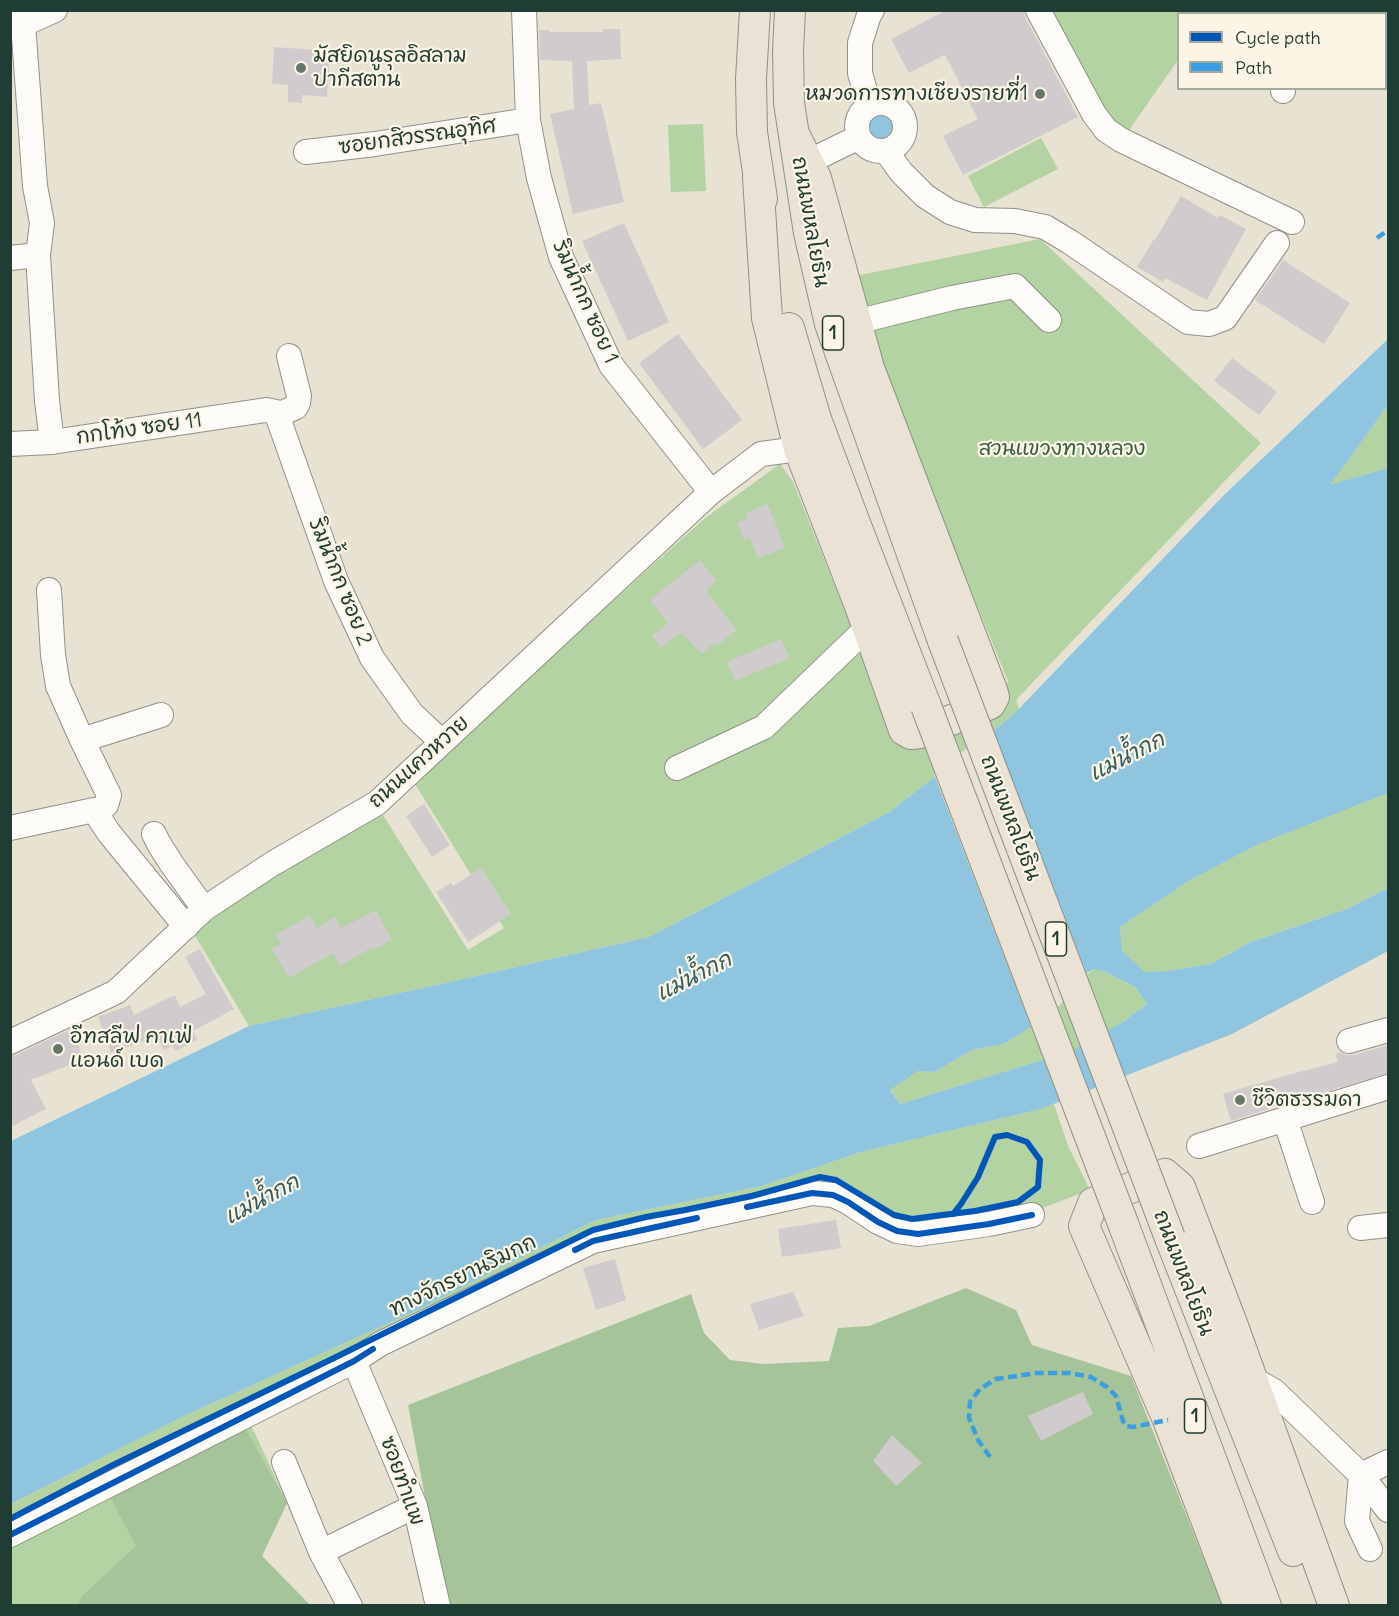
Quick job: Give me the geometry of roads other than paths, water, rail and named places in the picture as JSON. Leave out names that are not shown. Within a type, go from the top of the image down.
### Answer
[{"type":"main road","name":"ถนนพหลโยธิน","points":[[755,10],[751,79],[752,132],[758,178],[786,316],[816,419],[1266,1605]]},
{"type":"main road","name":"ถนนพหลโยธิน","points":[[790,10],[789,103],[801,149],[809,233],[830,324],[943,641],[1170,1238],[1314,1605]]},
{"type":"main road","points":[[758,178],[767,318],[799,449],[868,627],[904,730],[911,734],[920,733],[990,704],[994,698],[869,368],[816,178],[801,149]]},
{"type":"main road","points":[[1239,1605],[1168,1420],[1084,1226],[1093,1203],[1165,1174],[1180,1187],[1334,1605]]},
{"type":"street","points":[[52,442],[47,401],[38,255],[42,223],[35,186],[19,20],[54,10]]},
{"type":"street","name":"ริมน้ำกก ซอย 1","points":[[524,10],[528,120],[539,178],[561,256],[611,365],[711,492]]},
{"type":"street","points":[[869,105],[860,74],[860,42],[872,10]]},
{"type":"street","points":[[1038,10],[1094,114],[1106,130],[1121,140],[1292,222]]},
{"type":"street","points":[[877,102],[886,103],[897,108],[904,118],[906,126],[903,137],[898,144],[886,151],[872,150],[859,137],[856,129],[859,115],[869,105],[877,102]]},
{"type":"street","name":"ซอยกสิวรรณอุทิศ","points":[[306,152],[375,144],[528,120]]},
{"type":"street","points":[[801,149],[859,137]]},
{"type":"street","points":[[886,151],[901,172],[926,196],[950,212],[975,220],[1015,221],[1045,227],[1188,322],[1209,324],[1225,318],[1277,243]]},
{"type":"street","points":[[10,258],[38,255]]},
{"type":"street","points":[[856,322],[952,298],[1015,286],[1049,320]]},
{"type":"street","points":[[272,413],[296,406],[299,396],[289,356]]},
{"type":"street","name":"กกโท้ง ซอย 11","points":[[10,444],[52,442],[272,413]]},
{"type":"street","name":"ริมน้ำกก ซอย 2","points":[[272,413],[336,581],[372,658],[412,714],[442,742]]},
{"type":"street","name":"ถนนแควหวาย","points":[[10,1042],[116,992],[204,909],[272,864],[377,803],[711,492],[760,454],[799,449]]},
{"type":"street","points":[[10,828],[100,809],[106,804],[109,795],[58,686],[52,655],[49,590]]},
{"type":"street","points":[[677,768],[764,727],[868,627]]},
{"type":"street","points":[[82,740],[160,715]]},
{"type":"street","points":[[94,810],[109,833],[186,927]]},
{"type":"street","points":[[154,834],[171,863],[204,909]]},
{"type":"street","points":[[1349,1041],[1389,1030]]},
{"type":"street","points":[[1199,1146],[1389,1087]]},
{"type":"street","points":[[1285,1119],[1312,1202]]},
{"type":"street","points":[[10,1535],[354,1361],[380,1344],[592,1241],[812,1193],[833,1195],[897,1231],[918,1234],[989,1224],[1032,1215]]},
{"type":"street","points":[[1360,1228],[1389,1225]]},
{"type":"street","name":"ซอยทำแพ","points":[[354,1361],[415,1506],[438,1605]]},
{"type":"street","points":[[1251,1378],[1274,1391],[1360,1475],[1389,1510]]},
{"type":"street","points":[[284,1462],[321,1552],[350,1605]]},
{"type":"street","points":[[1360,1475],[1389,1462]]},
{"type":"street","points":[[1360,1475],[1357,1521],[1370,1549]]},
{"type":"street","points":[[321,1552],[415,1506]]},
{"type":"water","points":[[881,112],[887,113],[895,121],[895,133],[887,141],[881,142],[875,141],[867,133],[866,127],[867,121],[875,113]]},
{"type":"water","name":"แม่น้ำกก","points":[[1388,339],[1388,405],[1330,485],[1388,468],[1388,793],[1257,845],[1187,882],[1120,927],[1122,951],[1145,972],[1211,964],[1251,942],[1347,909],[1388,888],[1388,951],[1232,1034],[1041,1109],[861,1152],[762,1186],[596,1220],[413,1312],[182,1417],[11,1504],[11,1141],[249,1026],[649,937],[890,812],[1013,715],[1223,496]],"holes":[[[1093,969],[1106,972],[1135,987],[1147,1004],[1123,1022],[1072,1051],[900,1104],[890,1090],[918,1071],[935,1072],[972,1050],[1004,1044],[1047,1017],[1072,984]]]},
{"type":"place","name":"มัสยิดนูรุลอิสลาม ปากีสตาน","points":[[301,68]]},
{"type":"place","name":"หมวดการทางเชียงรายที่1","points":[[1040,94]]},
{"type":"place","name":"อีทสลีฟ คาเฟ่ แอนด์ เบด","points":[[58,1049]]},
{"type":"place","name":"ชีวิตธรรมดา","points":[[1240,1100]]},
{"type":"park label","name":"สวนแขวงทางหลวง","points":[[1062,449]]}]
